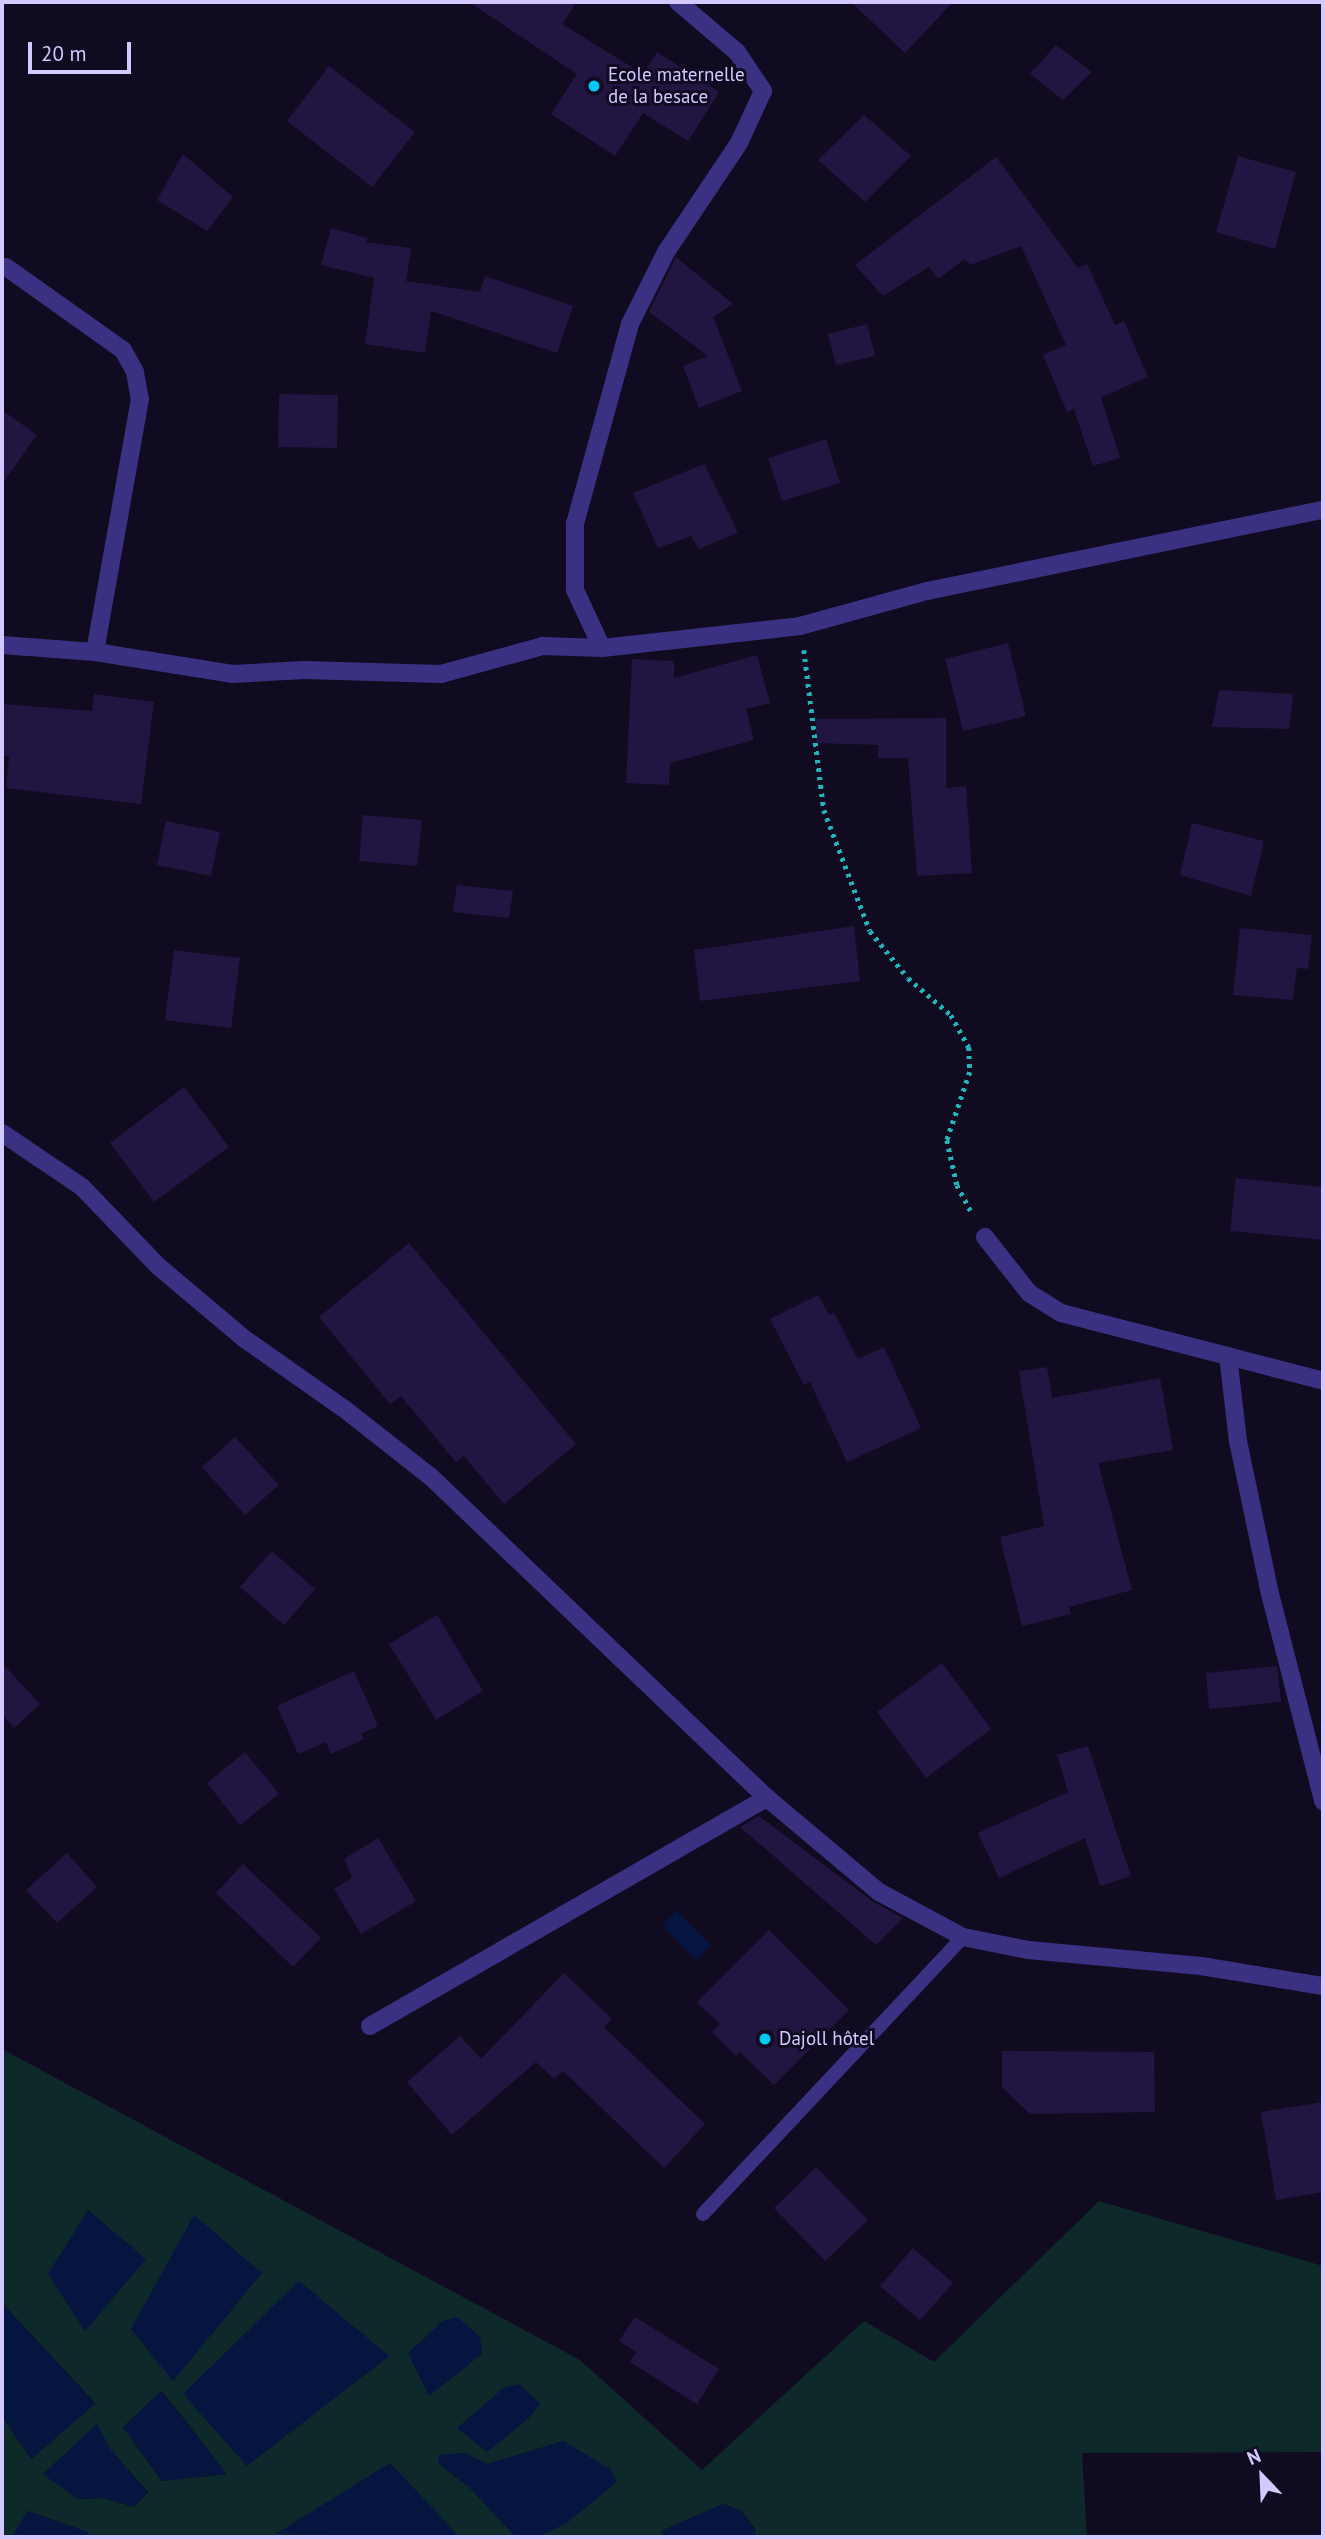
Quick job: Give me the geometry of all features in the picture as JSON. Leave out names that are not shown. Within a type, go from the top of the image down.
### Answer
[{"type":"street","points":[[602,648],[575,590],[575,523],[626,336],[666,252],[738,143],[763,91],[737,52],[678,2]]},
{"type":"street","points":[[6,267],[123,350],[135,372],[140,399],[95,652]]},
{"type":"street","points":[[2,645],[95,652],[232,674],[304,670],[441,674],[543,646],[602,648],[800,626],[928,591],[1323,510]]},
{"type":"street","points":[[2,1133],[82,1187],[158,1266],[246,1340],[347,1411],[431,1477],[767,1798],[879,1892],[963,1937],[1028,1950],[1201,1966],[1323,1986]]},
{"type":"street","points":[[985,1237],[1029,1293],[1061,1313],[1323,1381]]},
{"type":"street","points":[[1227,1356],[1238,1441],[1269,1590],[1323,1801]]},
{"type":"street","points":[[370,2025],[767,1798]]},
{"type":"lane","points":[[703,2214],[963,1937]]},
{"type":"path","points":[[800,626],[824,810],[870,931],[908,978],[951,1015],[969,1047],[970,1072],[947,1140],[957,1185],[985,1237]]},
{"type":"green space","points":[[2,2049],[580,2360],[702,2470],[864,2321],[934,2362],[1099,2201],[1323,2266],[1323,2452],[1082,2453],[1087,2537],[753,2537],[756,2530],[741,2511],[723,2504],[662,2531],[664,2537],[538,2537],[568,2522],[564,2441],[487,2464],[464,2453],[439,2464],[470,2488],[516,2537],[85,2537],[88,2533],[28,2511],[12,2537],[2,2537],[2,2416],[31,2459],[95,2403],[2,2303]],"holes":[[[162,2391],[226,2473],[226,2474],[162,2481],[123,2427]],[[97,2425],[110,2449],[148,2492],[134,2507],[104,2498],[78,2499],[43,2474]]]},
{"type":"water","points":[[677,1911],[711,1945],[696,1960],[662,1925]]},
{"type":"water","points":[[88,2210],[146,2259],[85,2331],[48,2274]]},
{"type":"water","points":[[194,2215],[262,2273],[173,2381],[131,2329]]},
{"type":"water","points":[[299,2281],[389,2356],[247,2466],[183,2394]]},
{"type":"water","points":[[2,2303],[95,2404],[31,2459],[2,2416]]},
{"type":"water","points":[[457,2317],[480,2337],[482,2354],[429,2396],[408,2353],[443,2321]]},
{"type":"water","points":[[519,2384],[540,2403],[530,2417],[487,2452],[457,2428],[505,2387]]},
{"type":"water","points":[[161,2391],[227,2474],[163,2481],[123,2427]]},
{"type":"water","points":[[97,2424],[110,2449],[148,2493],[134,2507],[104,2498],[78,2499],[43,2474]]},
{"type":"water","points":[[564,2441],[611,2470],[617,2482],[568,2522],[538,2537],[516,2537],[470,2488],[439,2464],[439,2455],[464,2453],[487,2464]]},
{"type":"water","points":[[390,2463],[457,2534],[454,2537],[276,2534]]},
{"type":"water","points":[[723,2504],[741,2511],[756,2531],[753,2537],[664,2537],[661,2531]]},
{"type":"water","points":[[28,2511],[88,2532],[85,2537],[12,2537]]},
{"type":"building","points":[[469,2],[577,2],[562,24],[643,74],[657,52],[719,92],[688,141],[643,113],[615,156],[551,114],[577,74]]},
{"type":"building","points":[[851,2],[953,2],[905,53]]},
{"type":"building","points":[[1056,45],[1092,72],[1063,100],[1030,74]]},
{"type":"building","points":[[329,66],[415,132],[372,187],[287,121]]},
{"type":"building","points":[[864,115],[911,156],[865,202],[818,160]]},
{"type":"building","points":[[183,154],[233,197],[207,231],[157,200]]},
{"type":"building","points":[[1238,156],[1296,172],[1275,249],[1216,232]]},
{"type":"building","points":[[996,157],[1078,268],[1087,264],[1115,325],[1124,321],[1148,377],[1101,397],[1120,458],[1093,466],[1074,409],[1067,412],[1043,355],[1066,345],[1021,246],[970,265],[965,259],[938,279],[929,267],[883,296],[855,265]]},
{"type":"building","points":[[331,228],[368,238],[366,242],[411,248],[406,281],[480,292],[485,276],[573,306],[557,353],[431,311],[425,353],[365,344],[374,278],[321,265]]},
{"type":"building","points":[[676,257],[733,304],[713,317],[742,391],[699,408],[683,366],[708,356],[649,312]]},
{"type":"building","points":[[867,324],[875,356],[836,365],[828,334]]},
{"type":"building","points":[[279,394],[338,395],[337,448],[278,447]]},
{"type":"building","points":[[2,410],[37,435],[2,484]]},
{"type":"building","points":[[826,439],[840,483],[782,501],[768,458]]},
{"type":"building","points":[[704,464],[738,532],[699,549],[691,536],[658,548],[633,493]]},
{"type":"building","points":[[1008,643],[1026,716],[963,731],[945,659]]},
{"type":"building","points":[[757,655],[770,703],[746,709],[754,740],[670,763],[669,785],[626,783],[632,659],[674,661],[674,678]]},
{"type":"building","points":[[1219,690],[1293,694],[1289,729],[1212,727]]},
{"type":"building","points":[[94,694],[154,702],[141,804],[6,788],[9,756],[2,756],[2,704],[92,711]]},
{"type":"building","points":[[946,718],[946,788],[966,786],[972,873],[917,876],[908,758],[878,758],[878,745],[816,743],[816,719]]},
{"type":"building","points":[[363,815],[422,820],[417,866],[359,861]]},
{"type":"building","points":[[166,821],[220,832],[211,876],[157,865]]},
{"type":"building","points":[[1192,823],[1264,841],[1251,896],[1180,875]]},
{"type":"building","points":[[457,885],[513,891],[509,918],[453,912]]},
{"type":"building","points":[[854,926],[860,981],[700,1001],[694,950]]},
{"type":"building","points":[[1240,928],[1312,935],[1308,969],[1297,968],[1293,1000],[1233,995]]},
{"type":"building","points":[[174,950],[240,958],[231,1028],[165,1020]]},
{"type":"building","points":[[184,1087],[229,1147],[154,1202],[110,1143]]},
{"type":"building","points":[[1236,1178],[1323,1187],[1323,1240],[1230,1231]]},
{"type":"building","points":[[409,1243],[576,1444],[504,1504],[464,1456],[456,1462],[401,1396],[390,1404],[319,1317]]},
{"type":"building","points":[[818,1295],[829,1315],[834,1313],[858,1359],[884,1347],[921,1428],[847,1462],[810,1382],[804,1385],[770,1319]]},
{"type":"building","points":[[1047,1367],[1052,1398],[1160,1378],[1173,1450],[1098,1463],[1132,1590],[1069,1607],[1071,1614],[1022,1626],[1000,1537],[1044,1526],[1019,1371]]},
{"type":"building","points":[[235,1437],[279,1485],[245,1515],[202,1467]]},
{"type":"building","points":[[272,1551],[315,1589],[284,1625],[240,1587]]},
{"type":"building","points":[[437,1615],[483,1691],[436,1720],[389,1644]]},
{"type":"building","points":[[2,1663],[40,1704],[14,1728],[2,1714]]},
{"type":"building","points":[[942,1663],[991,1729],[926,1778],[877,1712]]},
{"type":"building","points":[[1277,1666],[1281,1702],[1209,1709],[1206,1673]]},
{"type":"building","points":[[354,1671],[378,1726],[361,1734],[364,1739],[331,1754],[326,1742],[298,1754],[277,1706]]},
{"type":"building","points":[[1088,1746],[1131,1876],[1100,1886],[1085,1838],[999,1878],[978,1833],[1068,1792],[1057,1755]]},
{"type":"building","points":[[245,1752],[279,1794],[240,1825],[207,1783]]},
{"type":"building","points":[[759,1816],[872,1901],[903,1918],[876,1945],[740,1827]]},
{"type":"building","points":[[378,1838],[416,1901],[361,1934],[334,1889],[352,1878],[344,1859]]},
{"type":"building","points":[[67,1853],[97,1887],[57,1923],[26,1890]]},
{"type":"building","points":[[243,1864],[321,1938],[293,1967],[216,1893]]},
{"type":"building","points":[[769,1930],[849,2010],[774,2085],[740,2052],[736,2056],[712,2032],[720,2024],[697,2002]]},
{"type":"building","points":[[564,1973],[612,2019],[604,2027],[705,2124],[664,2168],[563,2071],[554,2079],[536,2062],[452,2135],[407,2082],[460,2036],[481,2059]]},
{"type":"building","points":[[1002,2051],[1154,2052],[1155,2112],[1030,2114],[1002,2087]]},
{"type":"building","points":[[1323,2102],[1323,2192],[1276,2200],[1261,2112]]},
{"type":"building","points":[[816,2167],[868,2220],[825,2261],[774,2208]]},
{"type":"building","points":[[913,2248],[953,2283],[920,2320],[880,2286]]},
{"type":"building","points":[[635,2317],[719,2369],[697,2404],[630,2362],[636,2352],[619,2341]]},
{"type":"place","name":"Ecole maternelle de la besace","points":[[594,86]]},
{"type":"place","name":"Dajoll hôtel","points":[[765,2039]]}]
